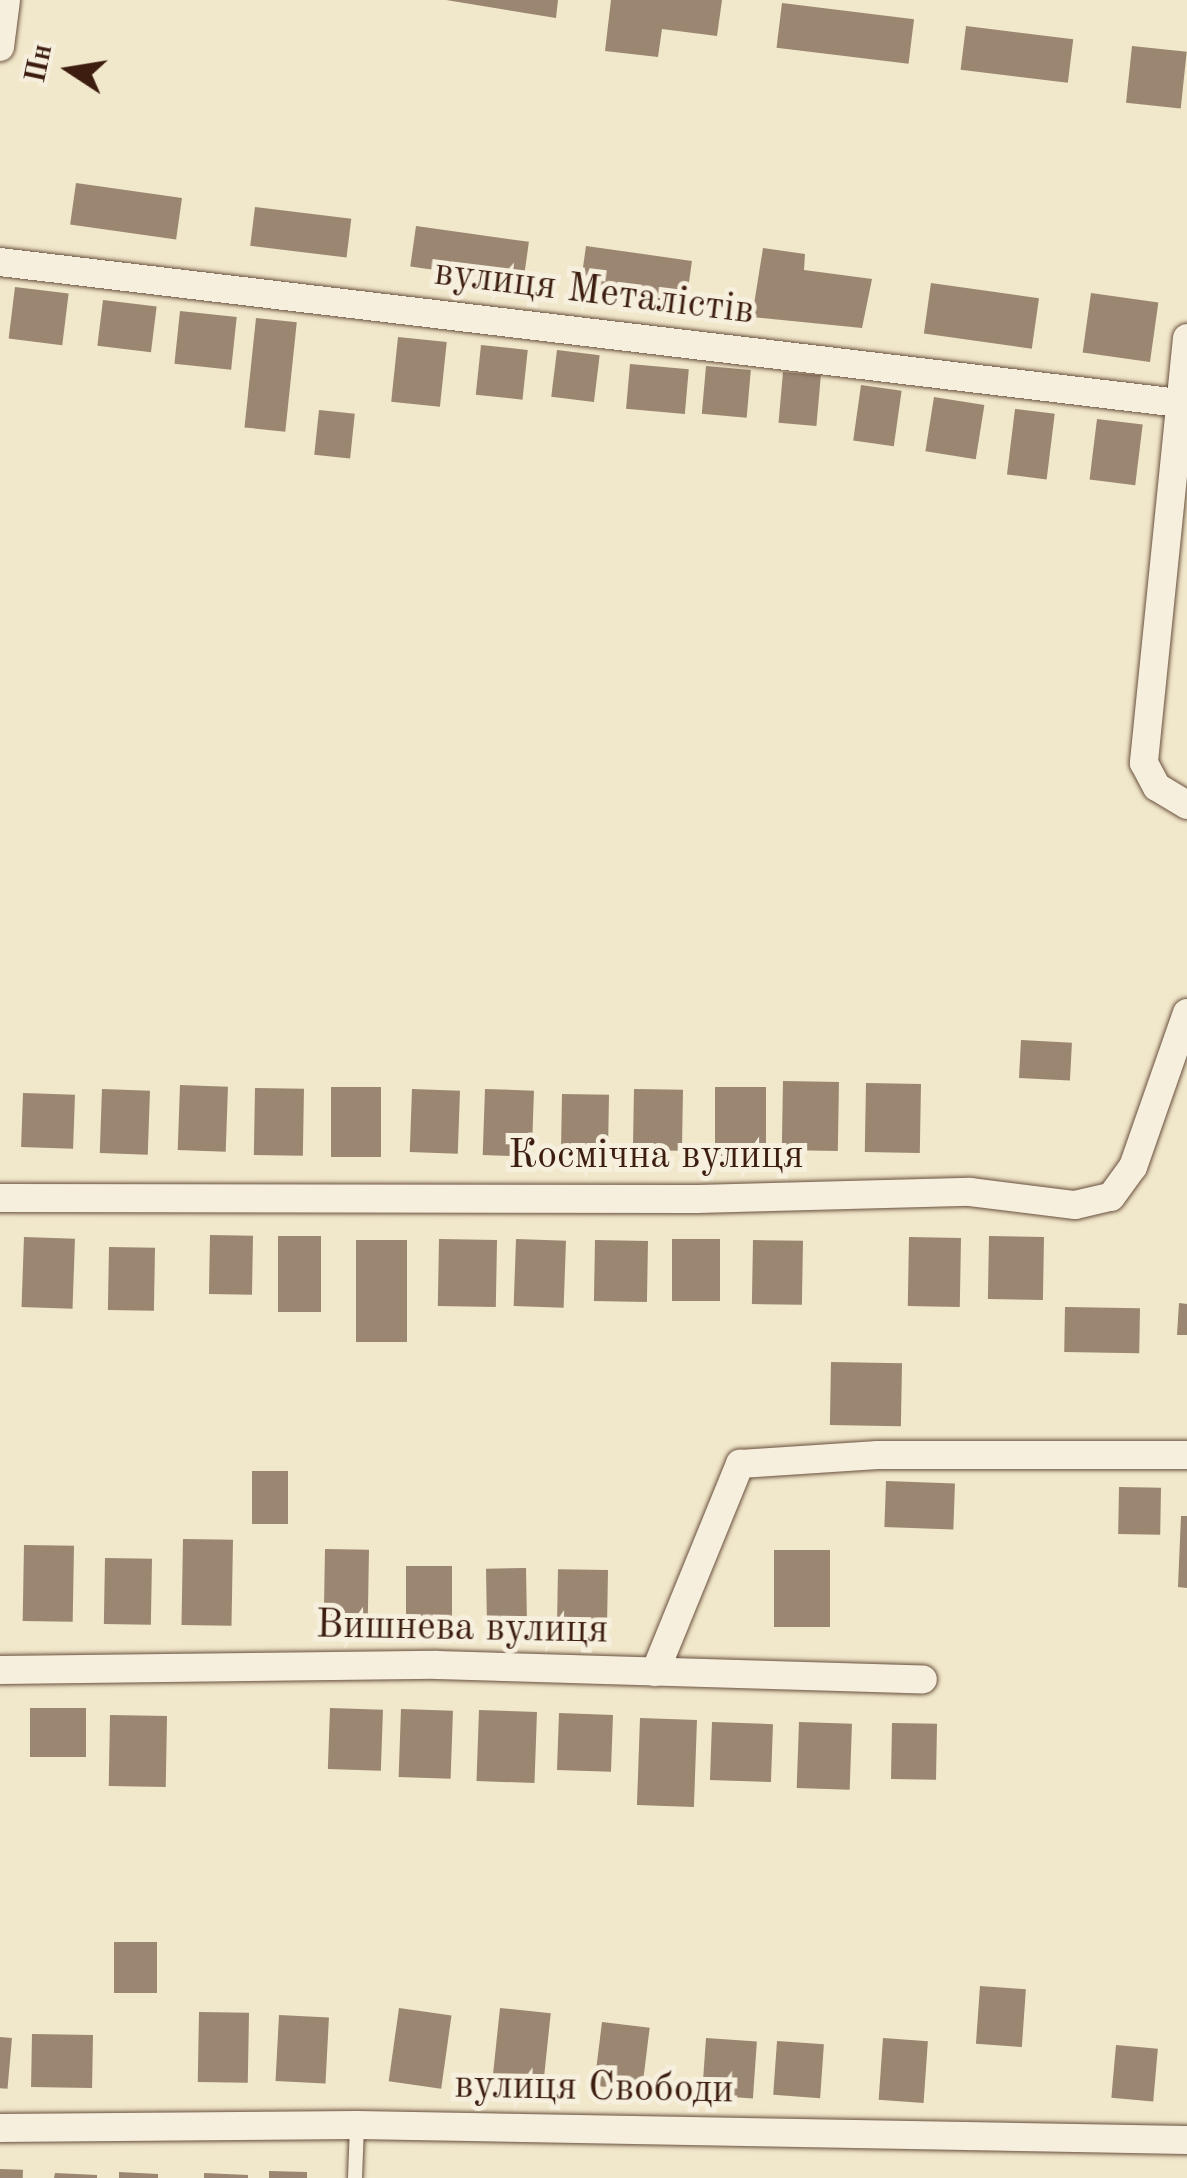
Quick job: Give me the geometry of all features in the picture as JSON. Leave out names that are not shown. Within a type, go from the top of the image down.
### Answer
[{"type":"street","points":[[0,46],[6,0]]},
{"type":"street","name":"вулиця Металістів","points":[[0,262],[1179,403]]},
{"type":"street","points":[[1187,338],[1144,763],[1156,787],[1187,805]]},
{"type":"street","name":"Космічна вулиця","points":[[0,1198],[697,1199],[970,1192],[1074,1205],[1111,1196],[1133,1167],[1187,1014]]},
{"type":"street","points":[[656,1672],[740,1464],[878,1455],[1187,1455]]},
{"type":"street","name":"Вишнева вулиця","points":[[0,1670],[437,1665],[923,1680]]},
{"type":"street","name":"вулиця Свободи","points":[[0,2128],[357,2124],[1187,2140]]},
{"type":"lane","points":[[355,2178],[357,2124]]},
{"type":"building","points":[[446,0],[558,0],[556,18]]},
{"type":"building","points":[[611,0],[722,0],[717,36],[662,29],[658,57],[605,51]]},
{"type":"building","points":[[782,3],[914,19],[909,64],[777,48]]},
{"type":"building","points":[[966,26],[1073,39],[1068,83],[961,70]]},
{"type":"building","points":[[1132,46],[1187,52],[1181,108],[1126,103]]},
{"type":"building","points":[[76,183],[182,198],[176,239],[70,225]]},
{"type":"building","points":[[255,207],[351,219],[347,258],[250,246]]},
{"type":"building","points":[[416,226],[529,242],[523,282],[410,267]]},
{"type":"building","points":[[586,246],[692,261],[686,305],[580,291]]},
{"type":"building","points":[[763,248],[805,254],[804,270],[872,279],[862,328],[752,317]]},
{"type":"building","points":[[931,283],[1039,298],[1032,349],[924,334]]},
{"type":"building","points":[[15,287],[69,294],[62,345],[9,339]]},
{"type":"building","points":[[1091,293],[1158,302],[1150,362],[1083,352]]},
{"type":"building","points":[[103,300],[157,307],[151,352],[97,346]]},
{"type":"building","points":[[180,311],[237,317],[231,370],[174,364]]},
{"type":"building","points":[[256,318],[297,322],[285,432],[245,427]]},
{"type":"building","points":[[398,337],[447,342],[440,407],[391,402]]},
{"type":"building","points":[[481,345],[528,350],[523,400],[476,395]]},
{"type":"building","points":[[557,350],[600,355],[594,402],[551,397]]},
{"type":"building","points":[[630,364],[689,369],[685,414],[626,409]]},
{"type":"building","points":[[706,366],[751,370],[747,418],[702,414]]},
{"type":"building","points":[[783,372],[821,375],[816,426],[779,423]]},
{"type":"building","points":[[861,385],[902,391],[894,446],[853,440]]},
{"type":"building","points":[[934,397],[984,405],[976,459],[925,451]]},
{"type":"building","points":[[1015,409],[1055,414],[1047,479],[1007,475]]},
{"type":"building","points":[[319,410],[355,414],[350,459],[314,455]]},
{"type":"building","points":[[1097,419],[1143,425],[1135,485],[1090,480]]},
{"type":"building","points":[[1021,1040],[1072,1043],[1070,1081],[1019,1078]]},
{"type":"building","points":[[783,1081],[839,1082],[838,1151],[782,1150]]},
{"type":"building","points":[[866,1083],[921,1084],[920,1153],[865,1152]]},
{"type":"building","points":[[180,1085],[228,1087],[226,1152],[178,1150]]},
{"type":"building","points":[[331,1087],[381,1087],[381,1157],[331,1157]]},
{"type":"building","points":[[715,1087],[766,1087],[766,1156],[715,1156]]},
{"type":"building","points":[[255,1088],[304,1089],[303,1156],[254,1155]]},
{"type":"building","points":[[102,1089],[150,1091],[148,1155],[100,1153]]},
{"type":"building","points":[[412,1089],[460,1091],[458,1154],[410,1152]]},
{"type":"building","points":[[485,1089],[534,1091],[532,1157],[483,1155]]},
{"type":"building","points":[[634,1089],[683,1090],[682,1151],[633,1150]]},
{"type":"building","points":[[23,1093],[75,1095],[73,1149],[21,1147]]},
{"type":"building","points":[[562,1094],[609,1095],[608,1158],[561,1157]]},
{"type":"building","points":[[210,1235],[253,1236],[252,1295],[209,1294]]},
{"type":"building","points":[[278,1236],[321,1236],[321,1312],[278,1312]]},
{"type":"building","points":[[989,1236],[1044,1237],[1043,1300],[988,1299]]},
{"type":"building","points":[[24,1237],[75,1239],[73,1309],[22,1307]]},
{"type":"building","points":[[909,1237],[961,1238],[960,1307],[908,1306]]},
{"type":"building","points":[[439,1239],[497,1240],[496,1307],[438,1306]]},
{"type":"building","points":[[516,1239],[566,1241],[564,1308],[514,1306]]},
{"type":"building","points":[[672,1239],[720,1239],[720,1301],[672,1301]]},
{"type":"building","points":[[356,1240],[407,1240],[407,1342],[356,1342]]},
{"type":"building","points":[[595,1240],[648,1241],[647,1302],[594,1301]]},
{"type":"building","points":[[753,1240],[803,1241],[802,1305],[752,1304]]},
{"type":"building","points":[[109,1247],[155,1248],[154,1311],[108,1310]]},
{"type":"building","points":[[1179,1303],[1187,1304],[1187,1335],[1177,1335]]},
{"type":"building","points":[[1065,1307],[1140,1308],[1139,1353],[1064,1352]]},
{"type":"building","points":[[831,1362],[902,1363],[901,1426],[830,1425]]},
{"type":"building","points":[[252,1471],[288,1471],[288,1524],[252,1524]]},
{"type":"building","points":[[886,1481],[955,1483],[953,1529],[884,1527]]},
{"type":"building","points":[[1119,1487],[1161,1488],[1160,1535],[1118,1534]]},
{"type":"building","points":[[1181,1516],[1187,1516],[1187,1588],[1178,1587]]},
{"type":"building","points":[[183,1539],[233,1540],[231,1626],[181,1625]]},
{"type":"building","points":[[24,1545],[74,1546],[73,1622],[23,1621]]},
{"type":"building","points":[[325,1549],[369,1550],[368,1626],[324,1625]]},
{"type":"building","points":[[774,1550],[830,1550],[830,1627],[774,1627]]},
{"type":"building","points":[[105,1558],[152,1559],[151,1625],[104,1624]]},
{"type":"building","points":[[406,1566],[452,1566],[452,1624],[406,1624]]},
{"type":"building","points":[[526,1568],[527,1627],[487,1628],[486,1569]]},
{"type":"building","points":[[558,1569],[608,1570],[607,1625],[557,1624]]},
{"type":"building","points":[[30,1708],[86,1708],[86,1757],[30,1757]]},
{"type":"building","points":[[330,1708],[383,1710],[381,1771],[328,1769]]},
{"type":"building","points":[[401,1709],[453,1711],[451,1779],[399,1777]]},
{"type":"building","points":[[479,1710],[537,1712],[534,1783],[477,1781]]},
{"type":"building","points":[[559,1713],[613,1715],[611,1772],[557,1770]]},
{"type":"building","points":[[110,1715],[167,1716],[166,1787],[109,1786]]},
{"type":"building","points":[[640,1718],[697,1720],[694,1807],[637,1805]]},
{"type":"building","points":[[712,1722],[773,1724],[771,1782],[710,1780]]},
{"type":"building","points":[[799,1722],[852,1724],[850,1790],[797,1788]]},
{"type":"building","points":[[892,1723],[937,1724],[936,1780],[891,1779]]},
{"type":"building","points":[[114,1942],[157,1942],[157,1993],[114,1993]]},
{"type":"building","points":[[980,1986],[1026,1989],[1022,2047],[976,2044]]},
{"type":"building","points":[[399,2008],[451,2015],[441,2089],[389,2081]]},
{"type":"building","points":[[500,2008],[551,2013],[543,2086],[492,2081]]},
{"type":"building","points":[[199,2012],[249,2013],[248,2083],[198,2082]]},
{"type":"building","points":[[279,2015],[329,2018],[325,2084],[276,2081]]},
{"type":"building","points":[[602,2022],[650,2028],[642,2091],[594,2086]]},
{"type":"building","points":[[32,2034],[93,2035],[92,2088],[31,2087]]},
{"type":"building","points":[[0,2037],[12,2038],[8,2089],[0,2088]]},
{"type":"building","points":[[706,2038],[757,2042],[753,2098],[702,2095]]},
{"type":"building","points":[[883,2038],[928,2041],[924,2103],[879,2100]]},
{"type":"building","points":[[777,2041],[824,2044],[820,2098],[773,2095]]},
{"type":"building","points":[[1116,2045],[1158,2049],[1153,2101],[1111,2098]]},
{"type":"building","points":[[0,2169],[23,2170],[23,2178],[0,2178]]},
{"type":"building","points":[[269,2171],[307,2172],[307,2178],[269,2178]]},
{"type":"building","points":[[119,2172],[158,2174],[158,2178],[119,2178]]},
{"type":"building","points":[[55,2173],[97,2175],[97,2178],[54,2178]]},
{"type":"building","points":[[204,2173],[248,2175],[248,2178],[204,2178]]}]
